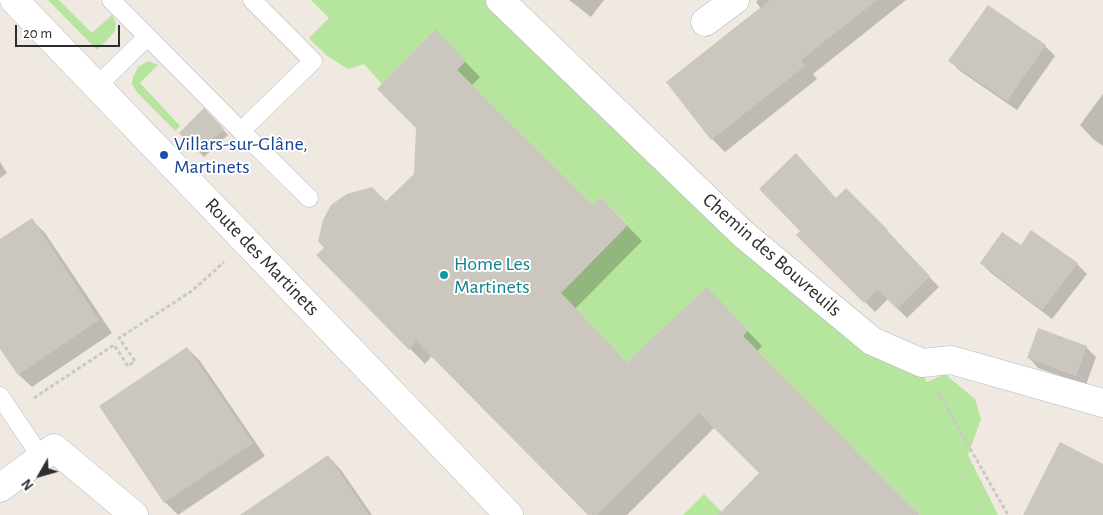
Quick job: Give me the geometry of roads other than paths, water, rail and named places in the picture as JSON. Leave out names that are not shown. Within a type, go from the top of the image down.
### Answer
[{"type":"street","name":"Route des Martinets","points":[[14,0],[462,465],[500,512]]},
{"type":"street","name":"Chemin des Bouvreuils","points":[[500,0],[743,234],[872,341],[922,364],[951,360],[1103,403]]},
{"type":"street","points":[[706,22],[735,0]]},
{"type":"street","points":[[0,488],[54,448],[134,515]]},
{"type":"lane","points":[[111,0],[309,198]]},
{"type":"lane","points":[[241,131],[313,61],[252,0]]},
{"type":"lane","points":[[97,86],[147,37]]},
{"type":"lane","points":[[0,396],[41,457]]},
{"type":"place","name":"Villars-sur-Glâne, Martinets","points":[[164,155]]},
{"type":"place","name":"Home Les Martinets","points":[[444,275]]}]
